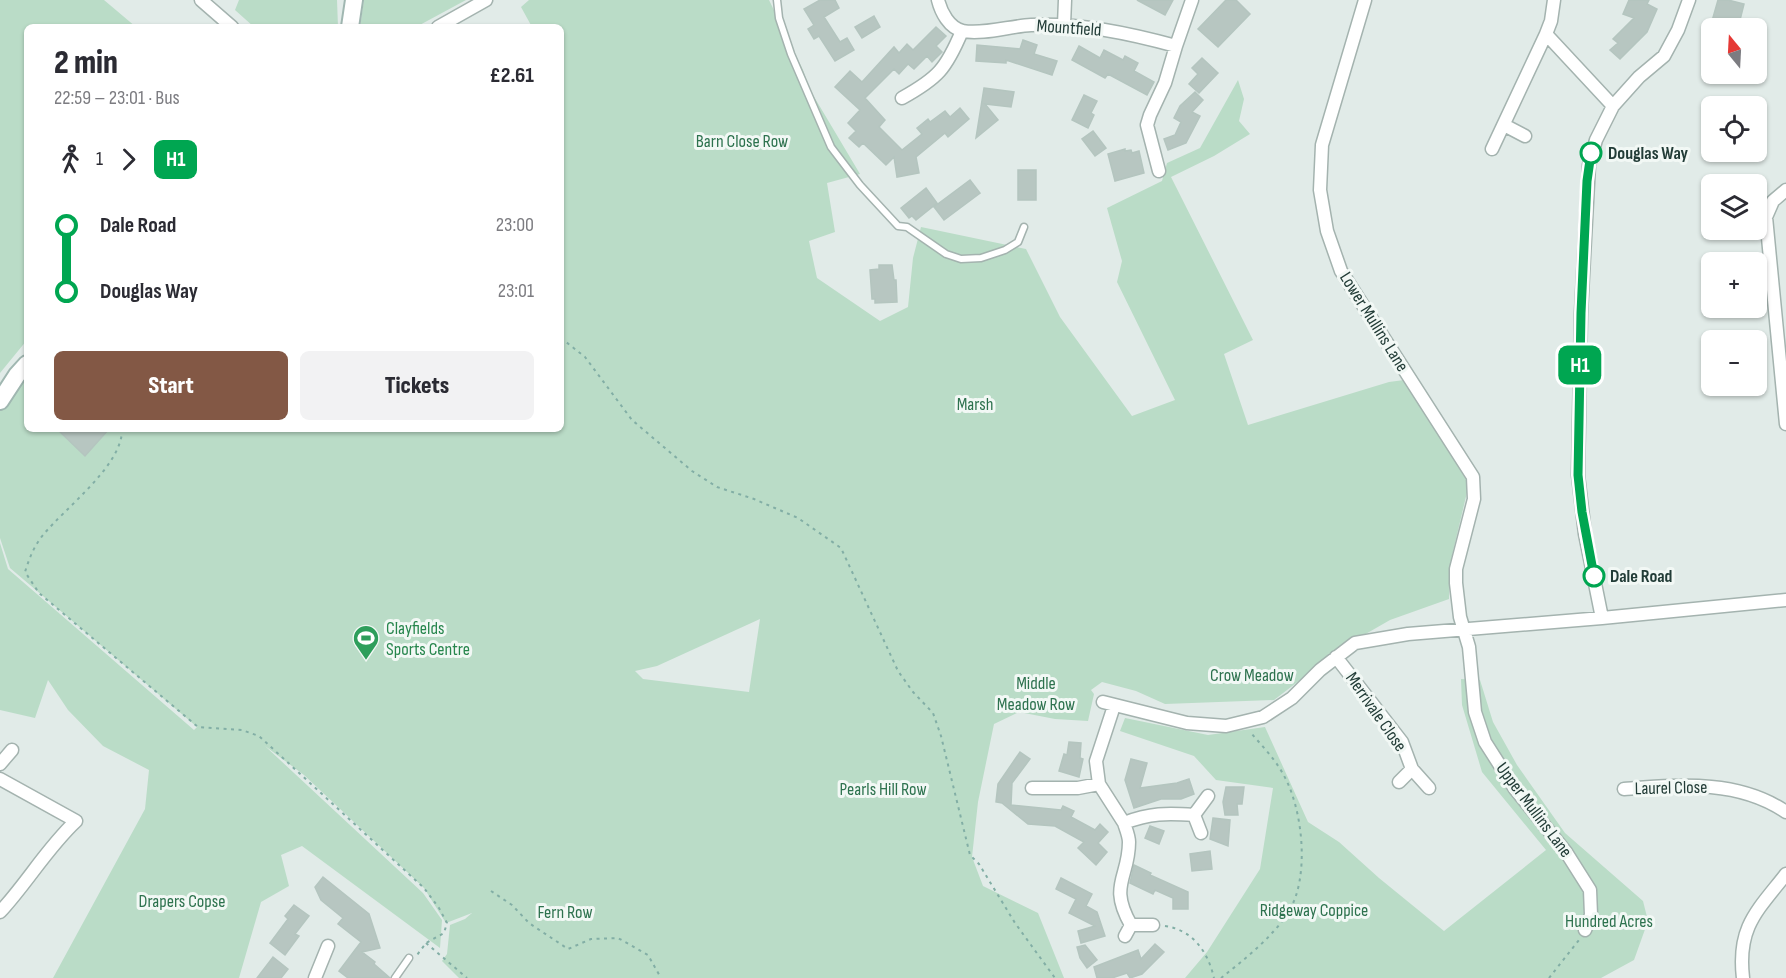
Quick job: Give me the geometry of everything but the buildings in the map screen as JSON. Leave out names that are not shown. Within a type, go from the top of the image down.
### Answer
[{"type":"street","points":[[201,0],[229,24]]},
{"type":"street","points":[[350,24],[354,0]]},
{"type":"street","points":[[443,24],[486,0]]},
{"type":"street","points":[[902,98],[923,86],[940,72],[952,55],[962,31],[951,24],[938,0]]},
{"type":"street","points":[[1064,25],[1065,0]]},
{"type":"street","points":[[1159,171],[1147,125],[1149,115],[1165,83],[1192,0]]},
{"type":"street","name":"Lower Mullins Lane","points":[[1365,0],[1322,146],[1320,170],[1322,209],[1329,240],[1341,271],[1473,477],[1474,499],[1456,569],[1457,602],[1464,630]]},
{"type":"street","points":[[1492,149],[1546,34],[1551,21],[1554,0]]},
{"type":"street","points":[[1602,618],[1579,492],[1579,378],[1589,165],[1596,140],[1613,106],[1624,91],[1664,56],[1678,30],[1689,0]]},
{"type":"street","name":"Mountfield","points":[[962,31],[1030,25],[1064,25],[1108,30],[1176,46]]},
{"type":"street","points":[[1546,34],[1613,106]]},
{"type":"street","points":[[1504,125],[1525,136]]},
{"type":"street","points":[[1786,190],[1773,201],[1766,217],[1786,418]]},
{"type":"street","points":[[0,401],[24,367]]},
{"type":"street","points":[[1153,925],[1128,930],[1122,910],[1119,885],[1130,840],[1124,824],[1099,784],[1096,761],[1108,704],[1187,723],[1226,726],[1263,717],[1292,698],[1336,657],[1355,643],[1408,634],[1786,600]]},
{"type":"street","name":"Upper Mullins Lane","points":[[1464,630],[1469,647],[1475,712],[1485,742],[1515,789],[1566,852],[1590,890],[1591,915],[1585,930]]},
{"type":"street","name":"Merrivale Close","points":[[1336,657],[1402,742],[1412,769],[1429,788]]},
{"type":"street","points":[[0,764],[12,750]]},
{"type":"street","name":"Merrivale Close","points":[[1399,782],[1412,769]]},
{"type":"street","points":[[0,779],[76,821],[58,838],[21,889],[0,912]]},
{"type":"street","points":[[1032,788],[1078,788],[1099,784]]},
{"type":"street","name":"Laurel Close","points":[[1624,789],[1689,785],[1725,788],[1764,800],[1786,812]]},
{"type":"street","points":[[1194,815],[1208,796]]},
{"type":"street","points":[[1124,824],[1140,817],[1162,813],[1194,815]]},
{"type":"street","points":[[1194,815],[1201,833]]},
{"type":"street","points":[[1743,978],[1741,955],[1745,934],[1754,915],[1786,874]]},
{"type":"street","points":[[315,978],[328,946]]},
{"type":"lane","points":[[777,0],[779,18],[791,54],[831,147],[860,185],[898,225],[907,227],[946,254],[961,259],[981,258],[1005,250],[1018,242],[1024,227]]},
{"type":"lane","points":[[395,978],[409,958]]},
{"type":"path","points":[[564,340],[585,357],[632,420],[692,471],[717,487],[754,499],[798,518],[841,548],[898,671],[913,692],[933,713],[970,855],[979,864],[1015,923],[1055,978]]},
{"type":"path","points":[[122,432],[121,441],[112,460],[43,535],[30,556],[25,572],[39,593],[198,727],[242,730],[260,735],[424,888],[447,923],[444,933],[426,943],[414,958],[409,958]]},
{"type":"path","points":[[1221,978],[1266,938],[1288,912],[1296,897],[1302,871],[1298,819],[1290,789],[1273,759],[1242,722]]},
{"type":"path","points":[[491,891],[512,905],[529,923],[568,949],[591,939],[618,938],[648,955],[661,978]]},
{"type":"path","points":[[1153,925],[1172,927],[1185,932],[1196,941],[1205,953],[1214,978]]},
{"type":"path","points":[[1549,978],[1562,964],[1585,930]]},
{"type":"path","points":[[426,943],[467,978]]},
{"type":"green space","points":[[0,0],[104,0],[132,24],[24,24],[24,344],[0,373]]},
{"type":"green space","points":[[239,0],[337,0],[338,24],[251,24],[235,10]]},
{"type":"green space","points":[[364,0],[466,0],[422,24],[360,24]]},
{"type":"green space","points":[[529,0],[769,0],[803,70],[810,90],[860,174],[827,183],[835,232],[809,241],[817,278],[880,321],[908,307],[913,258],[921,227],[1026,249],[1060,317],[1132,416],[1175,400],[1117,282],[1122,261],[1107,208],[1162,181],[1167,163],[1200,148],[1238,80],[1244,99],[1239,121],[1250,134],[1214,156],[1171,177],[1253,340],[1224,354],[1248,425],[1389,382],[1404,380],[1469,484],[1450,564],[1449,599],[1390,620],[1343,647],[1274,700],[1165,704],[1136,691],[1102,682],[1091,690],[1094,694],[1088,721],[1055,719],[1019,712],[994,724],[978,802],[972,857],[983,886],[1038,913],[1064,978],[459,978],[442,961],[447,954],[450,925],[465,919],[472,913],[446,923],[424,888],[304,775],[265,746],[423,893],[442,920],[440,948],[302,846],[281,855],[289,886],[261,902],[239,978],[53,978],[145,809],[149,770],[103,746],[68,710],[48,680],[35,718],[0,710],[0,543],[8,569],[194,730],[197,727],[10,568],[0,538],[0,408],[24,375],[24,432],[564,432],[564,24],[530,24],[521,7]],"holes":[[[760,619],[749,692],[643,679],[635,671],[657,666]]]},
{"type":"green space","points":[[1461,679],[1480,680],[1493,722],[1517,765],[1565,833],[1643,901],[1648,921],[1634,960],[1601,978],[1185,978],[1207,952],[1260,869],[1273,788],[1216,780],[1194,756],[1120,731],[1125,718],[1208,735],[1265,727],[1308,822],[1339,842],[1444,931],[1546,850],[1482,772],[1462,705]]},
{"type":"bus line","name":"H1","points":[[1591,153],[1587,181],[1581,313],[1578,475],[1585,534],[1594,576]]},
{"type":"place","name":"Douglas Way","points":[[1591,153]]},
{"type":"place","name":"Dale Road","points":[[1594,576]]},
{"type":"place","name":"Clayfields Sports Centre","points":[[366,661]]},
{"type":"park label","name":"Barn Close Row","points":[[742,141]]},
{"type":"park label","name":"Marsh","points":[[975,404]]},
{"type":"park label","name":"Crow Meadow","points":[[1252,675]]},
{"type":"park label","name":"Middle Meadow Row","points":[[1036,693]]},
{"type":"park label","name":"Pearls Hill Row","points":[[883,789]]},
{"type":"park label","name":"Drapers Copse","points":[[182,901]]},
{"type":"park label","name":"Ridgeway Coppice","points":[[1314,910]]},
{"type":"park label","name":"Fern Row","points":[[565,912]]},
{"type":"park label","name":"Hundred Acres","points":[[1609,921]]}]
